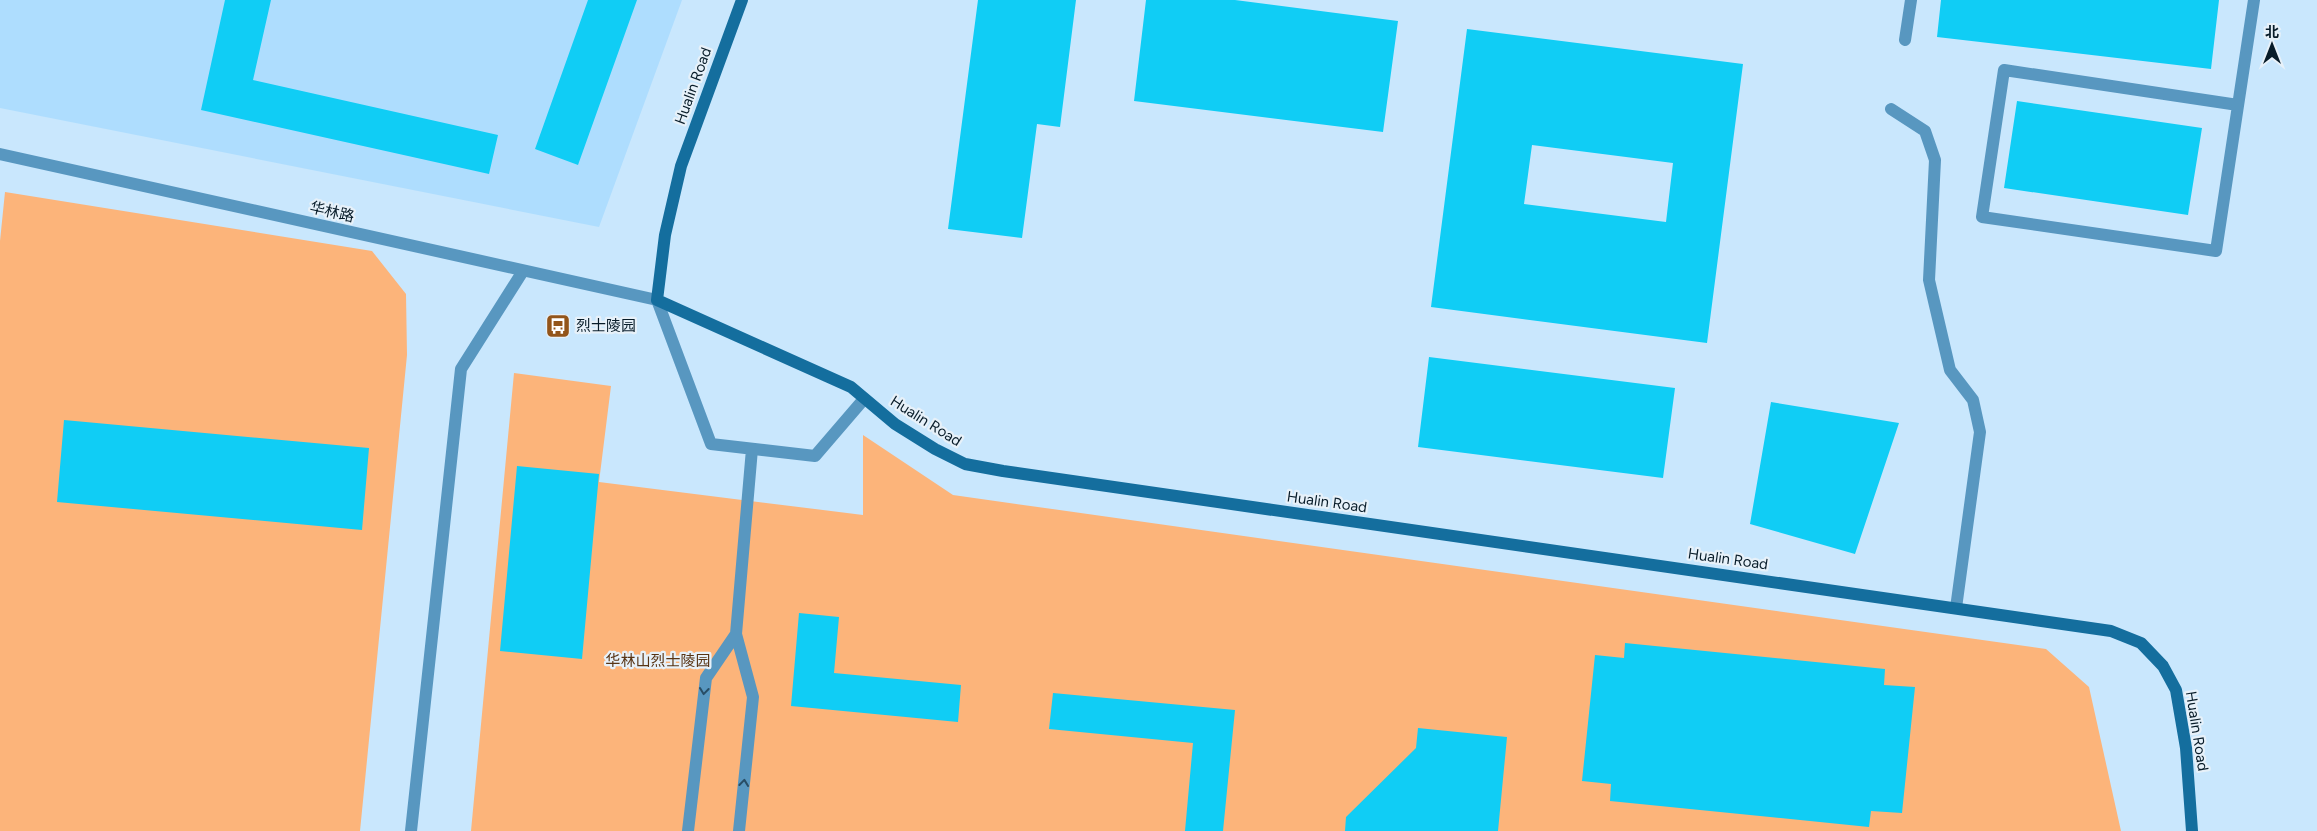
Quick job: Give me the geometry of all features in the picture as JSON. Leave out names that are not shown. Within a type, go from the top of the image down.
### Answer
[{"type":"street","name":"Hualin Road","points":[[742,0],[681,166],[666,235],[657,300],[851,387],[895,424],[935,449],[965,464],[1003,472],[2111,631],[2141,643],[2163,666],[2176,690],[2186,748],[2192,831]]},
{"type":"street","points":[[1904,40],[1911,0]]},
{"type":"street","points":[[2238,105],[2004,70],[1982,217],[2216,252],[2254,0]]},
{"type":"street","points":[[1891,109],[1924,130],[1935,160],[1929,280],[1950,370],[1973,400],[1980,432],[1956,608]]},
{"type":"street","name":"华林路","points":[[0,154],[523,272],[657,300]]},
{"type":"street","points":[[411,831],[461,370],[523,272]]},
{"type":"street","points":[[657,300],[711,444],[815,456],[864,399]]},
{"type":"street","points":[[738,831],[753,697],[736,634],[752,448]]},
{"type":"street","points":[[688,831],[706,678],[736,634]]},
{"type":"shaded area","points":[[0,0],[682,0],[599,227],[0,108]]},
{"type":"green space","points":[[5,192],[372,251],[406,294],[407,355],[360,831],[0,831],[0,241]]},
{"type":"green space","name":"华林山烈士陵园","points":[[514,373],[611,386],[599,482],[863,515],[863,435],[953,495],[2046,649],[2089,687],[2121,831],[471,831]]},
{"type":"building","points":[[225,0],[271,0],[253,80],[498,135],[489,174],[201,110]]},
{"type":"building","points":[[588,0],[637,0],[578,165],[535,149]]},
{"type":"building","points":[[978,0],[1076,0],[1060,127],[1037,124],[1022,238],[948,229]]},
{"type":"building","points":[[1146,0],[1235,0],[1398,21],[1383,132],[1134,101]]},
{"type":"building","points":[[1941,0],[2219,0],[2211,69],[1937,37]]},
{"type":"building","points":[[1467,29],[1743,64],[1707,343],[1431,307]],"holes":[[[1532,145],[1673,163],[1666,222],[1524,204]]]},
{"type":"building","points":[[2017,101],[2202,128],[2188,215],[2004,188]]},
{"type":"building","points":[[1429,357],[1675,388],[1663,478],[1418,447]]},
{"type":"building","points":[[1771,402],[1899,423],[1855,554],[1750,524]]},
{"type":"building","points":[[64,420],[369,448],[362,530],[57,502]]},
{"type":"building","points":[[517,466],[599,474],[582,659],[500,651]]},
{"type":"building","points":[[799,613],[839,617],[834,673],[961,685],[958,722],[791,706]]},
{"type":"building","points":[[1625,643],[1885,669],[1884,685],[1915,687],[1902,813],[1871,811],[1869,827],[1610,801],[1611,784],[1582,781],[1595,655],[1624,658]]},
{"type":"building","points":[[1053,693],[1235,710],[1223,831],[1185,831],[1193,743],[1049,729]]},
{"type":"building","points":[[1418,728],[1507,737],[1498,831],[1345,831],[1346,817],[1416,748]]},
{"type":"place","name":"烈士陵园","points":[[558,326]]}]
